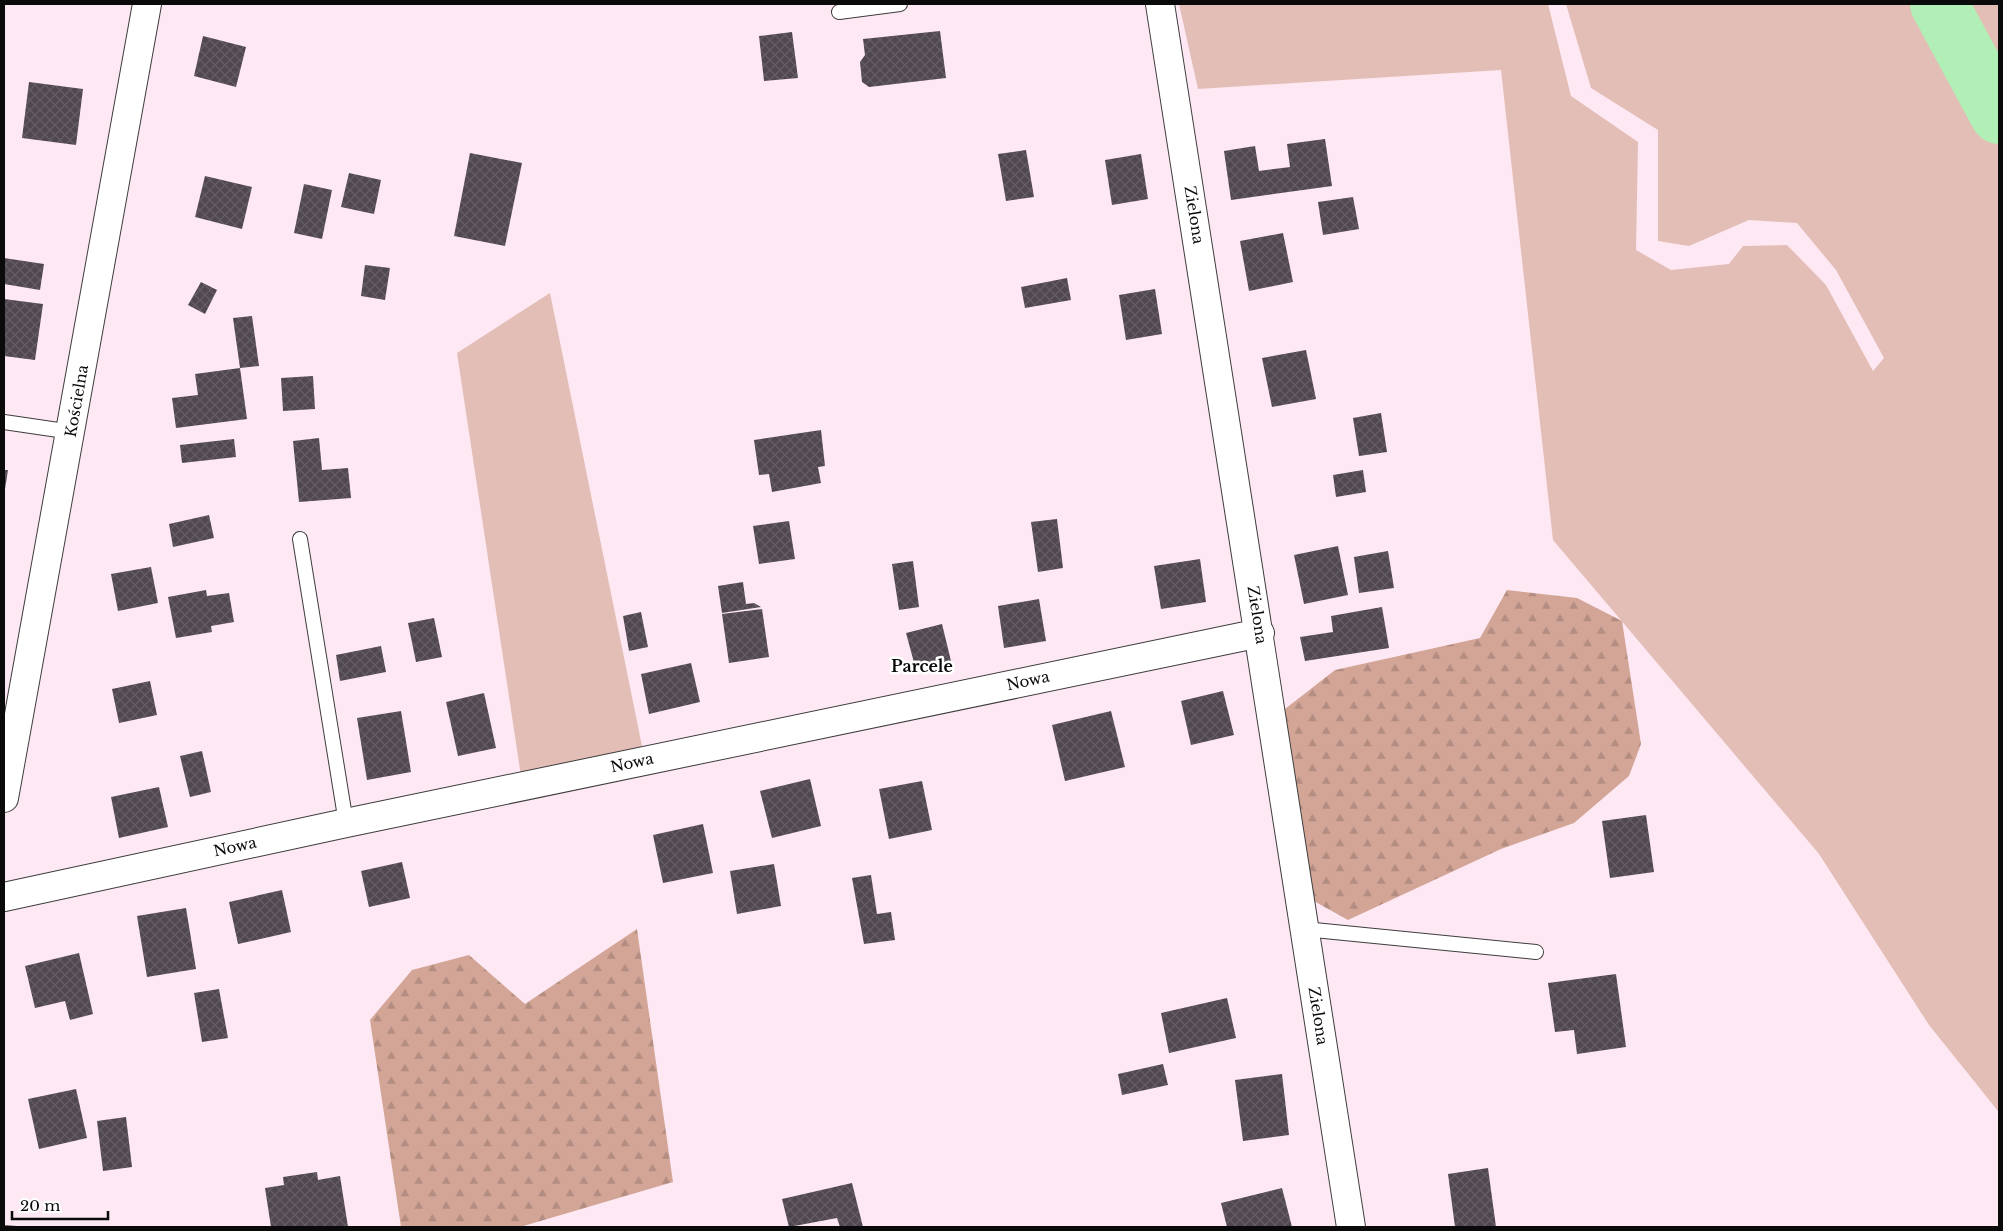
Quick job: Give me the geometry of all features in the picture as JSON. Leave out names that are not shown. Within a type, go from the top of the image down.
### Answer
[{"type":"street","name":"Kościelna","points":[[4,798],[72,432],[147,4]]},
{"type":"street","name":"Zielona","points":[[1160,4],[1260,633],[1351,1227]]},
{"type":"street","name":"Nowa","points":[[4,897],[346,823],[1260,633]]},
{"type":"lane","points":[[839,12],[900,4]]},
{"type":"lane","points":[[4,422],[72,432]]},
{"type":"lane","points":[[300,539],[346,823]]},
{"type":"lane","points":[[1304,929],[1536,952]]},
{"type":"shaded area","points":[[1179,4],[1548,4],[1571,96],[1638,142],[1636,250],[1671,270],[1729,264],[1743,246],[1787,245],[1826,285],[1873,371],[1884,358],[1836,270],[1797,223],[1749,220],[1689,246],[1658,241],[1658,130],[1591,88],[1566,4],[1929,4],[1999,136],[1998,1111],[1929,1025],[1819,854],[1553,540],[1501,70],[1198,89]]},
{"type":"shaded area","points":[[1949,4],[1999,4],[1999,93]]},
{"type":"shaded area","points":[[550,293],[643,751],[521,776],[457,353]]},
{"type":"green space","points":[[1507,590],[1577,598],[1622,621],[1641,744],[1629,776],[1574,823],[1501,849],[1348,920],[1312,900],[1285,709],[1335,670],[1480,638]]},
{"type":"green space","points":[[637,929],[673,1182],[520,1227],[401,1227],[370,1020],[412,970],[469,955],[525,1004]]},
{"type":"building","points":[[940,31],[946,78],[869,87],[862,82],[860,62],[865,55],[863,39]]},
{"type":"building","points":[[792,32],[798,78],[764,81],[759,36]]},
{"type":"building","points":[[203,36],[246,47],[236,87],[194,76]]},
{"type":"building","points":[[29,82],[83,89],[76,145],[22,138]]},
{"type":"building","points":[[1325,139],[1332,186],[1231,200],[1224,151],[1255,146],[1259,171],[1290,167],[1287,144]]},
{"type":"building","points":[[1026,150],[1034,197],[1006,201],[998,154]]},
{"type":"building","points":[[470,153],[522,163],[505,246],[454,236]]},
{"type":"building","points":[[1141,154],[1148,199],[1112,205],[1105,160]]},
{"type":"building","points":[[349,173],[381,180],[374,214],[341,207]]},
{"type":"building","points":[[205,176],[252,187],[242,229],[195,217]]},
{"type":"building","points":[[304,184],[332,190],[322,239],[294,233]]},
{"type":"building","points":[[1353,197],[1359,229],[1323,235],[1318,202]]},
{"type":"building","points":[[1283,233],[1293,282],[1249,291],[1240,241]]},
{"type":"building","points":[[4,258],[44,264],[40,290],[4,284]]},
{"type":"building","points":[[365,265],[390,268],[385,300],[361,296]]},
{"type":"building","points":[[1067,278],[1071,300],[1025,308],[1021,287]]},
{"type":"building","points":[[201,282],[217,290],[205,314],[188,305]]},
{"type":"building","points":[[1155,289],[1162,334],[1126,340],[1119,295]]},
{"type":"building","points":[[4,299],[43,304],[35,360],[4,356]]},
{"type":"building","points":[[252,316],[259,366],[240,368],[233,318]]},
{"type":"building","points":[[1306,350],[1316,399],[1272,407],[1262,358]]},
{"type":"building","points":[[240,368],[247,419],[176,428],[172,398],[198,395],[195,374]]},
{"type":"building","points":[[313,376],[315,409],[283,411],[281,378]]},
{"type":"building","points":[[1381,413],[1387,452],[1359,456],[1353,418]]},
{"type":"building","points":[[821,430],[825,466],[818,467],[821,483],[772,492],[769,474],[759,475],[754,440]]},
{"type":"building","points":[[319,438],[322,470],[348,468],[351,498],[299,502],[293,441]]},
{"type":"building","points":[[234,439],[236,457],[182,463],[180,445]]},
{"type":"building","points":[[4,470],[8,470],[5,489],[4,489]]},
{"type":"building","points":[[1363,470],[1366,492],[1336,497],[1333,475]]},
{"type":"building","points":[[209,515],[214,538],[173,547],[169,524]]},
{"type":"building","points":[[1057,519],[1063,568],[1038,572],[1031,522]]},
{"type":"building","points":[[789,521],[795,559],[759,564],[753,526]]},
{"type":"building","points":[[1338,546],[1348,595],[1304,604],[1294,555]]},
{"type":"building","points":[[1388,551],[1394,588],[1359,593],[1354,557]]},
{"type":"building","points":[[1200,559],[1206,602],[1161,609],[1154,566]]},
{"type":"building","points":[[913,561],[919,607],[899,610],[892,564]]},
{"type":"building","points":[[151,567],[158,603],[118,611],[111,574]]},
{"type":"building","points":[[743,582],[746,604],[754,603],[761,607],[722,613],[718,586]]},
{"type":"building","points":[[206,590],[207,596],[229,593],[234,622],[211,626],[212,632],[176,638],[168,597]]},
{"type":"building","points":[[1039,599],[1046,641],[1004,648],[998,606]]},
{"type":"building","points":[[1382,607],[1389,648],[1305,661],[1300,637],[1333,632],[1331,616]]},
{"type":"building","points":[[762,609],[769,657],[729,663],[722,614]]},
{"type":"building","points":[[641,612],[648,647],[629,651],[623,616]]},
{"type":"building","points":[[434,618],[442,657],[416,662],[408,623]]},
{"type":"building","points":[[942,624],[951,661],[916,670],[906,633]]},
{"type":"building","points":[[381,646],[386,672],[340,681],[336,655]]},
{"type":"building","points":[[691,663],[700,702],[649,714],[641,674]]},
{"type":"building","points":[[150,681],[157,715],[119,723],[112,689]]},
{"type":"building","points":[[1223,691],[1234,735],[1191,745],[1181,701]]},
{"type":"building","points":[[484,693],[496,748],[458,756],[446,702]]},
{"type":"building","points":[[401,711],[411,772],[367,780],[357,718]]},
{"type":"building","points":[[1111,711],[1125,767],[1065,781],[1052,725]]},
{"type":"building","points":[[202,751],[211,792],[190,797],[180,756]]},
{"type":"building","points":[[810,779],[821,826],[772,838],[760,791]]},
{"type":"building","points":[[922,781],[932,830],[889,839],[879,789]]},
{"type":"building","points":[[159,787],[168,827],[119,838],[111,797]]},
{"type":"building","points":[[1646,815],[1654,872],[1610,878],[1602,821]]},
{"type":"building","points":[[703,824],[713,873],[663,883],[653,835]]},
{"type":"building","points":[[402,862],[410,898],[369,907],[361,871]]},
{"type":"building","points":[[774,864],[781,906],[737,914],[730,871]]},
{"type":"building","points":[[871,875],[877,914],[891,912],[895,940],[864,944],[852,878]]},
{"type":"building","points":[[282,890],[291,932],[238,944],[229,902]]},
{"type":"building","points":[[186,908],[196,969],[147,977],[137,916]]},
{"type":"building","points":[[79,953],[93,1014],[70,1020],[65,1001],[35,1008],[25,966]]},
{"type":"building","points":[[1616,974],[1626,1047],[1577,1054],[1574,1030],[1555,1032],[1548,983]]},
{"type":"building","points":[[219,989],[228,1038],[202,1042],[194,993]]},
{"type":"building","points":[[1227,998],[1236,1038],[1169,1053],[1161,1013]]},
{"type":"building","points":[[1163,1064],[1168,1085],[1122,1095],[1118,1074]]},
{"type":"building","points":[[1282,1074],[1289,1135],[1243,1141],[1235,1080]]},
{"type":"building","points":[[76,1089],[87,1138],[39,1149],[28,1099]]},
{"type":"building","points":[[126,1117],[132,1167],[103,1171],[97,1121]]},
{"type":"building","points":[[1488,1168],[1496,1227],[1455,1227],[1448,1174]]},
{"type":"building","points":[[317,1172],[318,1180],[340,1176],[348,1227],[271,1227],[265,1188],[284,1185],[283,1177]]},
{"type":"building","points":[[852,1183],[863,1227],[840,1227],[837,1218],[789,1227],[782,1199]]},
{"type":"building","points":[[1282,1188],[1292,1227],[1227,1227],[1221,1203]]},
{"type":"building","points":[[4,1225],[17,1226],[17,1227],[4,1227]]},
{"type":"waterway","points":[[1939,4],[1999,115]]},
{"type":"district","name":"Parcele","points":[[922,666]]}]
